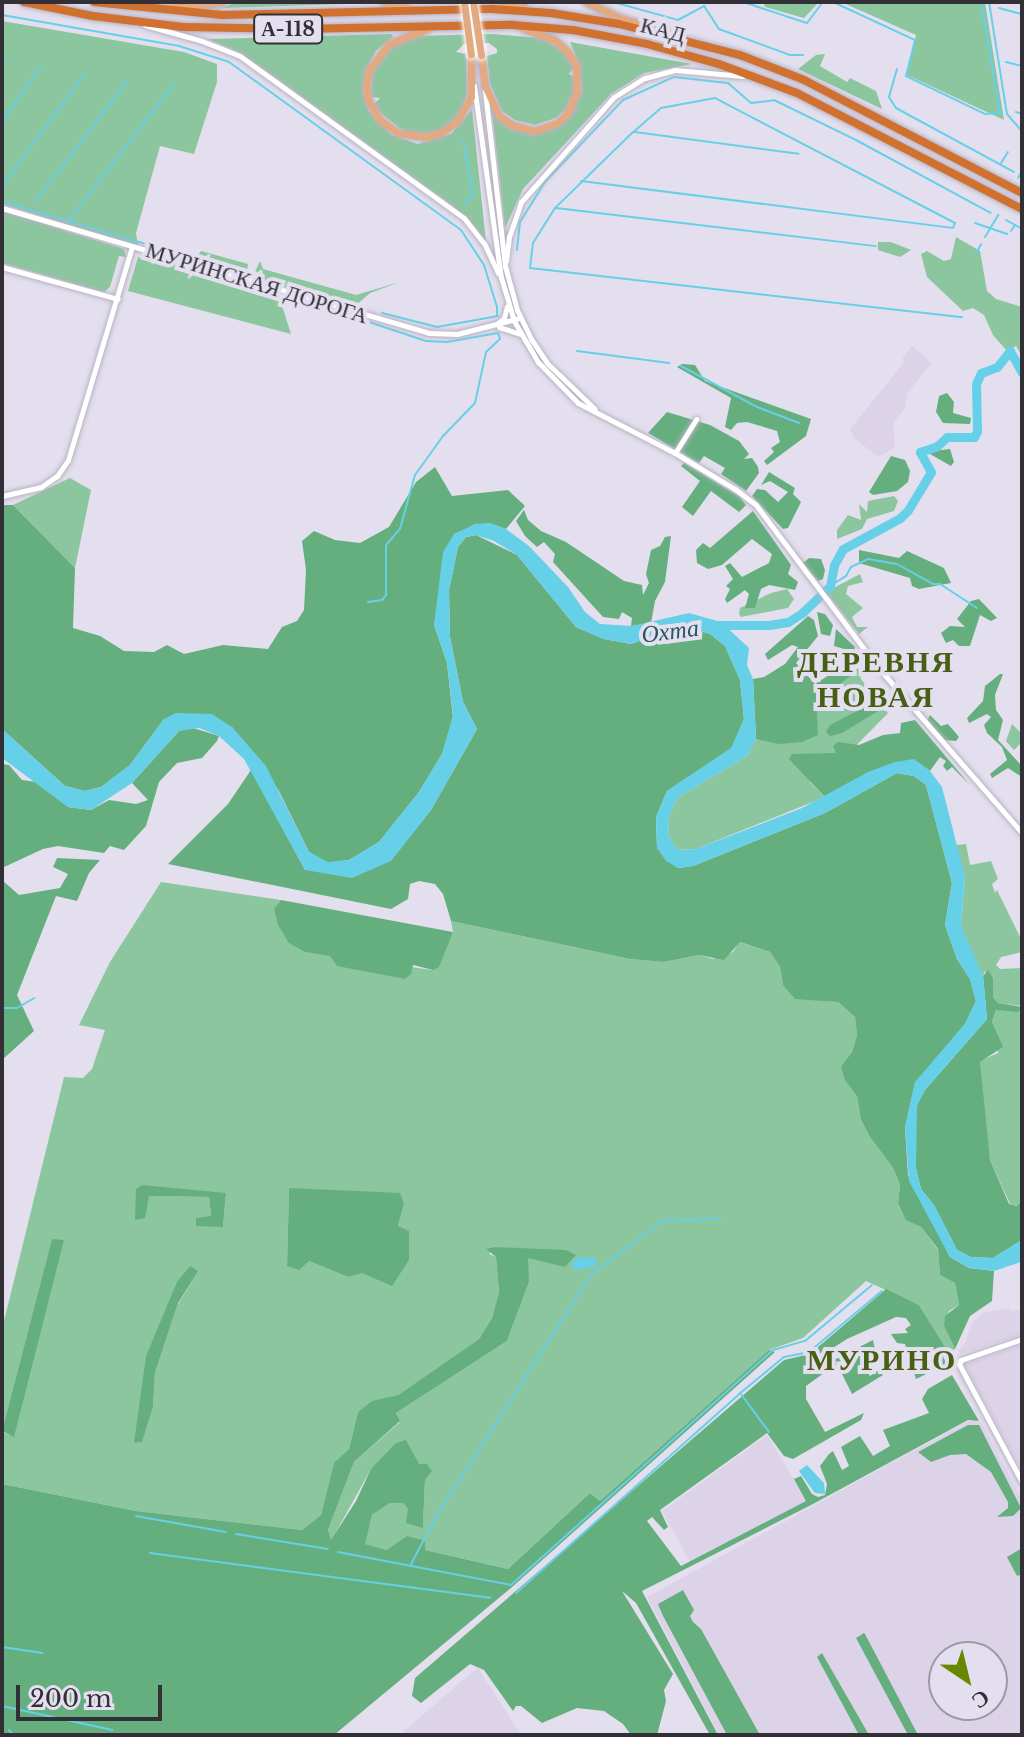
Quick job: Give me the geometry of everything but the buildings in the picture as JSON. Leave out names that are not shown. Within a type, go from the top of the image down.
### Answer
[{"type":"highway","name":"КАД","points":[[24,2],[140,23],[222,29],[513,25],[573,30],[647,44],[758,78],[834,110],[1022,209]]},
{"type":"highway","name":"КАД","points":[[94,2],[222,15],[492,9],[596,19],[695,42],[769,65],[816,85],[1022,193]]},
{"type":"main road","points":[[145,9],[223,2]]},
{"type":"main road","points":[[384,2],[416,10]]},
{"type":"main road","points":[[436,26],[402,36],[379,53],[369,70],[366,87],[375,112],[389,127],[404,136],[425,137],[441,133],[465,111],[473,77],[464,2]]},
{"type":"main road","points":[[473,2],[485,86],[499,116],[523,129],[545,129],[557,123],[573,105],[579,83],[576,65],[568,52],[554,40],[513,25]]},
{"type":"main road","points":[[492,9],[523,2]]},
{"type":"main road","points":[[586,2],[607,13],[695,42]]},
{"type":"street","points":[[140,23],[223,48],[275,81],[464,218],[485,245],[501,277]]},
{"type":"street","points":[[505,266],[509,237],[521,202],[543,173],[626,88],[675,70],[758,78]]},
{"type":"street","points":[[473,77],[507,301],[536,348],[558,375],[601,414]]},
{"type":"street","points":[[485,86],[505,266],[520,334],[552,380],[578,403],[675,453],[756,505],[884,675],[1022,833]]},
{"type":"street","name":"МУРИНСКАЯ ДОРОГА","points":[[2,208],[429,333],[457,334],[517,320]]},
{"type":"street","points":[[2,496],[41,487],[63,469],[74,445],[132,246]]},
{"type":"street","points":[[2,267],[118,299]]},
{"type":"street","points":[[492,326],[504,318],[507,301]]},
{"type":"street","points":[[492,326],[520,334]]},
{"type":"street","points":[[675,453],[696,419]]},
{"type":"street","points":[[1022,1339],[961,1360],[959,1364],[1022,1482]]},
{"type":"shaded area","points":[[912,346],[932,363],[908,392],[905,408],[893,423],[895,447],[878,457],[854,438],[850,429],[905,361],[902,358]]},
{"type":"shaded area","points":[[1009,1308],[1011,1311],[1022,1310],[1022,1334],[961,1354],[958,1350],[965,1343],[971,1324],[983,1313]]},
{"type":"shaded area","points":[[1022,1344],[1022,1470],[965,1365]]},
{"type":"shaded area","points":[[968,1421],[981,1422],[1022,1500],[1022,1735],[719,1735],[647,1597]]},
{"type":"shaded area","points":[[767,1435],[807,1501],[690,1562],[662,1511]]},
{"type":"shaded area","points":[[478,1668],[521,1735],[400,1735],[472,1672]]},
{"type":"green space","points":[[236,2],[374,2],[376,3],[222,8]]},
{"type":"green space","points":[[763,2],[819,2],[804,18],[765,7]]},
{"type":"green space","points":[[841,2],[985,2],[1004,120],[907,75],[916,35]]},
{"type":"green space","points":[[2,21],[184,52],[217,64],[217,82],[194,154],[160,146],[136,233],[138,246],[2,204]]},
{"type":"green space","points":[[392,34],[393,37],[376,51],[366,69],[363,93],[369,111],[392,135],[418,144],[451,134],[472,109],[486,242],[468,219],[447,202],[269,73],[238,52],[208,39]]},
{"type":"green space","points":[[492,34],[539,38],[564,50],[574,67],[569,74],[576,78],[575,90],[565,110],[556,118],[535,125],[515,120],[502,111],[490,84],[487,56],[497,53],[497,49],[489,43],[464,44],[456,52],[466,54],[467,94],[460,114],[446,128],[431,133],[406,133],[379,112],[374,104],[380,98],[372,97],[371,90],[373,69],[392,45],[414,36]]},
{"type":"green space","points":[[570,42],[692,64],[644,73],[611,94],[523,189],[505,228],[492,111],[536,133],[559,124],[571,114],[582,91],[580,66]]},
{"type":"green space","points":[[825,54],[820,66],[847,82],[850,78],[876,91],[882,109],[798,69],[816,55]]},
{"type":"green space","points":[[2,211],[124,249],[126,257],[119,256],[110,287],[104,292],[2,263]]},
{"type":"green space","points":[[956,237],[980,251],[987,291],[996,299],[1022,307],[1022,357],[1016,346],[1007,351],[993,335],[984,315],[973,308],[963,311],[927,277],[921,254],[927,251],[944,261],[951,259]]},
{"type":"green space","points":[[878,242],[891,242],[911,250],[900,257],[878,250]]},
{"type":"green space","points":[[201,251],[248,264],[247,271],[241,275],[201,262],[198,255]]},
{"type":"green space","points":[[146,255],[279,296],[291,334],[128,291],[138,257],[145,259]]},
{"type":"green space","points":[[260,261],[263,269],[356,295],[400,282],[370,293],[354,307],[261,281],[255,272]]},
{"type":"green space","points":[[682,364],[695,365],[705,381],[811,419],[806,436],[767,465],[764,461],[774,452],[771,448],[780,442],[777,431],[747,422],[737,423],[731,430],[725,427],[731,398],[677,367]]},
{"type":"green space","points":[[947,393],[954,402],[953,413],[971,418],[970,424],[943,423],[936,412],[939,396]]},
{"type":"green space","points":[[667,412],[710,425],[739,441],[749,454],[744,459],[752,458],[759,473],[746,491],[721,474],[725,468],[704,456],[699,463],[648,433]]},
{"type":"green space","points":[[950,449],[954,462],[951,466],[930,454],[932,451]]},
{"type":"green space","points":[[891,456],[905,460],[910,471],[908,482],[897,491],[873,495],[869,492]]},
{"type":"green space","points":[[684,463],[740,497],[746,505],[739,512],[711,491],[693,516],[682,507],[700,481],[681,466]]},
{"type":"green space","points":[[435,467],[452,496],[508,490],[525,506],[506,529],[489,523],[454,534],[434,625],[447,663],[453,718],[442,754],[419,792],[379,842],[349,860],[327,863],[309,852],[279,791],[232,727],[164,719],[130,765],[101,787],[85,791],[65,786],[2,729],[2,505],[13,505],[75,568],[73,628],[100,636],[124,651],[154,652],[167,645],[184,654],[223,645],[268,649],[282,627],[297,621],[304,610],[306,570],[302,541],[314,531],[335,540],[360,543],[389,527],[416,482]]},
{"type":"green space","points":[[769,472],[795,488],[793,494],[801,502],[788,528],[783,529],[752,496],[757,489],[765,490],[778,502],[788,492],[770,481],[761,485]]},
{"type":"green space","points":[[70,478],[91,490],[75,568],[13,505]]},
{"type":"green space","points":[[894,496],[898,501],[894,511],[867,519],[862,529],[837,539],[837,530],[848,515],[861,520],[859,504],[867,512],[868,501]]},
{"type":"green space","points":[[524,510],[528,520],[541,531],[566,542],[624,581],[642,585],[643,595],[649,583],[646,574],[651,550],[660,546],[665,537],[671,536],[665,582],[655,601],[651,623],[631,626],[632,618],[622,612],[619,619],[603,617],[553,562],[555,554],[544,542],[537,547],[525,536],[516,521]]},
{"type":"green space","points":[[753,511],[791,565],[788,574],[798,582],[795,590],[769,585],[761,589],[755,608],[745,608],[749,594],[745,590],[727,603],[725,599],[730,589],[726,586],[733,579],[725,566],[730,563],[742,577],[769,563],[772,554],[752,539],[722,565],[708,569],[697,563],[696,550],[703,543],[710,548]]},
{"type":"green space","points":[[476,535],[517,555],[576,627],[604,639],[631,644],[666,632],[691,628],[710,634],[725,646],[740,680],[744,719],[732,748],[667,791],[656,817],[657,848],[678,868],[693,866],[825,813],[897,773],[914,776],[926,785],[952,883],[945,925],[957,959],[970,979],[976,1001],[965,1024],[915,1083],[905,1128],[908,1175],[950,1257],[969,1268],[994,1271],[992,1301],[970,1316],[955,1349],[944,1326],[945,1316],[959,1305],[955,1283],[940,1275],[938,1249],[921,1227],[906,1220],[898,1204],[900,1185],[893,1168],[870,1137],[861,1120],[857,1096],[844,1079],[841,1066],[852,1052],[857,1035],[855,1017],[838,1002],[795,999],[783,985],[780,967],[770,952],[740,942],[724,960],[699,955],[664,962],[630,959],[451,921],[443,894],[435,884],[419,881],[410,884],[408,899],[391,909],[168,864],[228,804],[251,770],[305,870],[391,860],[431,810],[477,729],[463,702],[450,637],[449,590],[458,547],[466,537]]},
{"type":"green space","points":[[859,550],[899,558],[907,551],[944,568],[951,583],[919,589],[912,586],[910,578],[859,563]]},
{"type":"green space","points":[[809,558],[821,559],[825,570],[823,579],[818,581],[803,563]]},
{"type":"green space","points":[[860,574],[863,582],[848,586],[846,594],[863,608],[852,617],[857,627],[868,627],[859,634],[826,592]]},
{"type":"green space","points":[[787,589],[794,599],[788,608],[741,617],[739,614],[740,608]]},
{"type":"green space","points":[[979,599],[997,618],[991,621],[980,615],[970,646],[959,646],[953,640],[946,643],[941,633],[950,626],[965,627],[957,619],[971,601]]},
{"type":"green space","points":[[817,612],[825,614],[833,625],[830,636],[821,634]]},
{"type":"green space","points":[[808,616],[814,620],[818,636],[796,663],[815,684],[840,668],[859,669],[831,691],[816,692],[818,735],[802,742],[779,744],[756,739],[753,679],[764,677],[785,664],[798,647],[792,645],[768,660],[765,654]]},
{"type":"green space","points":[[836,629],[855,647],[854,652],[834,646]]},
{"type":"green space","points":[[850,666],[855,672],[859,669],[861,679],[888,713],[837,765],[810,782],[825,797],[696,849],[677,850],[668,834],[669,816],[677,798],[747,756],[756,739],[760,740],[764,728]]},
{"type":"green space","points":[[1003,674],[995,695],[996,710],[1003,720],[998,740],[1022,766],[1022,777],[1008,768],[992,778],[990,774],[1007,760],[1002,747],[987,733],[984,725],[991,717],[987,714],[969,723],[967,718],[983,701],[985,686]]},
{"type":"green space","points":[[888,695],[893,702],[842,733],[830,736],[826,732],[830,725]]},
{"type":"green space","points":[[930,715],[941,726],[948,724],[959,737],[956,741],[945,740],[927,721]]},
{"type":"green space","points":[[915,720],[969,784],[952,767],[947,771],[943,766],[946,761],[940,757],[930,771],[914,760],[825,797],[789,759],[792,754],[836,753],[833,746],[838,742],[859,745],[883,735],[900,733],[901,723]]},
{"type":"green space","points":[[1012,724],[1022,734],[1022,742],[1014,750],[1006,741]]},
{"type":"green space","points":[[190,727],[219,736],[217,741],[202,758],[177,763],[159,782],[146,826],[124,850],[110,846],[104,853],[58,846],[43,849],[2,868],[2,764],[9,765],[22,780],[37,782],[68,807],[91,810],[109,800],[136,804],[148,800],[132,783],[179,731]]},
{"type":"green space","points":[[966,844],[970,865],[991,861],[998,879],[992,884],[995,893],[997,890],[1022,941],[1022,952],[1001,957],[996,965],[1000,969],[1022,968],[1022,1006],[998,1003],[993,997],[993,978],[985,971],[983,976],[966,943],[961,925],[965,877],[956,845]]},
{"type":"green space","points":[[57,858],[100,860],[89,873],[77,901],[56,896],[17,995],[34,1031],[2,1060],[2,880],[19,895],[60,888],[68,874],[53,867]]},
{"type":"green space","points":[[161,882],[281,900],[274,910],[305,952],[432,970],[453,932],[451,921],[630,959],[664,962],[699,955],[713,959],[733,952],[739,942],[770,952],[780,967],[783,985],[809,999],[838,1002],[855,1017],[857,1035],[852,1052],[841,1066],[844,1079],[857,1095],[861,1120],[870,1137],[893,1168],[900,1185],[898,1205],[906,1219],[921,1227],[938,1250],[940,1275],[955,1283],[959,1305],[949,1311],[944,1326],[955,1349],[949,1353],[919,1305],[866,1281],[803,1338],[769,1350],[600,1501],[590,1493],[508,1569],[425,1550],[387,1550],[364,1544],[372,1515],[390,1503],[403,1503],[423,1527],[425,1480],[406,1441],[371,1469],[331,1541],[328,1530],[354,1462],[400,1422],[396,1413],[507,1341],[529,1282],[517,1250],[495,1247],[489,1254],[496,1257],[499,1292],[492,1318],[479,1339],[398,1395],[372,1402],[358,1412],[349,1449],[334,1464],[321,1515],[302,1530],[136,1511],[2,1484],[2,1432],[13,1436],[52,1240],[2,1431],[2,1329],[64,1077],[83,1078],[92,1069],[105,1030],[79,1025],[110,962]],"holes":[[[289,1188],[404,1204],[398,1226],[348,1277],[309,1261],[287,1265]],[[226,1194],[223,1227],[211,1216],[209,1197],[148,1196]],[[177,1306],[155,1373],[153,1406],[146,1356]]]},
{"type":"green space","points":[[281,900],[453,932],[439,967],[433,970],[413,965],[411,974],[405,979],[337,966],[330,956],[305,952],[289,943],[278,925],[274,909]]},
{"type":"green space","points":[[988,970],[993,978],[993,997],[998,1003],[1022,1007],[1018,1012],[996,1010],[992,1022],[1003,1047],[980,1062],[990,1160],[1009,1204],[1017,1206],[1022,1201],[1022,1240],[993,1258],[971,1257],[957,1250],[934,1205],[921,1189],[916,1169],[916,1106],[925,1090],[987,1019],[983,976]]},
{"type":"green space","points":[[996,1010],[1022,1010],[1022,1201],[1018,1206],[1010,1204],[990,1160],[982,1100],[980,1061],[998,1053],[992,1022]]},
{"type":"green space","points":[[142,1185],[226,1193],[223,1227],[196,1226],[196,1218],[211,1216],[209,1197],[149,1196],[145,1218],[135,1220],[136,1189]]},
{"type":"green space","points":[[289,1188],[400,1193],[404,1204],[398,1226],[409,1231],[409,1260],[392,1286],[362,1273],[348,1277],[309,1261],[299,1270],[287,1266]]},
{"type":"green space","points":[[52,1239],[64,1240],[14,1437],[2,1431]]},
{"type":"green space","points":[[486,1249],[566,1250],[576,1255],[565,1267],[528,1258],[529,1282],[507,1341],[396,1413],[400,1421],[354,1462],[328,1530],[331,1540],[356,1501],[371,1469],[396,1443],[406,1440],[419,1464],[427,1464],[432,1471],[425,1480],[423,1528],[406,1523],[408,1509],[403,1503],[390,1503],[372,1515],[365,1544],[387,1550],[407,1536],[425,1541],[425,1550],[508,1569],[590,1493],[600,1501],[769,1350],[775,1352],[511,1588],[334,1735],[2,1735],[2,1484],[136,1511],[302,1530],[321,1515],[334,1463],[349,1449],[358,1412],[372,1401],[398,1395],[479,1339],[492,1318],[499,1292],[496,1257]]},
{"type":"green space","points":[[190,1266],[198,1271],[178,1303],[155,1373],[153,1406],[142,1442],[134,1443],[146,1356],[177,1282]]},
{"type":"green space","points":[[886,1289],[919,1305],[949,1353],[943,1357],[947,1364],[916,1379],[905,1344],[897,1343],[891,1334],[908,1333],[905,1329],[911,1325],[906,1318],[896,1317],[847,1339],[820,1356],[830,1362],[873,1340],[876,1354],[862,1365],[870,1376],[879,1370],[883,1375],[852,1394],[841,1372],[828,1370],[806,1386],[806,1399],[825,1432],[864,1413],[861,1420],[793,1459],[784,1456],[767,1433],[660,1510],[668,1527],[664,1530],[652,1517],[647,1521],[681,1566],[806,1501],[794,1479],[801,1476],[812,1494],[818,1497],[825,1495],[827,1484],[820,1466],[829,1454],[833,1451],[842,1470],[849,1466],[841,1447],[860,1436],[873,1456],[890,1446],[883,1430],[929,1413],[922,1399],[928,1389],[952,1375],[979,1421],[968,1420],[642,1591],[718,1735],[710,1735],[636,1603],[622,1591],[673,1674],[664,1690],[666,1701],[657,1735],[631,1735],[623,1724],[604,1711],[577,1708],[542,1723],[521,1706],[516,1706],[513,1711],[484,1670],[470,1664],[421,1703],[412,1696],[415,1678],[784,1360],[810,1354]]},
{"type":"green space","points":[[968,1425],[979,1425],[1021,1508],[1013,1516],[997,1517],[1008,1508],[1008,1502],[991,1472],[966,1454],[950,1455],[931,1462],[918,1452]]},
{"type":"green space","points":[[1022,1548],[1022,1574],[1017,1576],[1007,1557]]},
{"type":"green space","points":[[683,1590],[694,1610],[690,1616],[693,1622],[701,1629],[760,1735],[727,1735],[662,1614],[658,1604]]},
{"type":"green space","points":[[864,1633],[918,1735],[908,1735],[856,1638]]},
{"type":"green space","points":[[822,1653],[869,1735],[859,1735],[817,1657]]},
{"type":"water","name":"Охта","points":[[489,523],[506,529],[529,546],[568,587],[585,612],[600,624],[632,626],[689,613],[721,622],[749,648],[747,665],[753,679],[756,739],[747,756],[677,798],[669,816],[668,834],[677,850],[696,849],[802,808],[868,772],[895,762],[914,759],[930,771],[942,787],[965,877],[961,925],[983,976],[987,1019],[925,1090],[917,1106],[916,1169],[921,1189],[934,1205],[957,1250],[971,1257],[993,1258],[1022,1240],[1021,1262],[994,1271],[969,1268],[950,1257],[909,1181],[905,1128],[915,1082],[965,1024],[976,1001],[970,979],[957,959],[945,925],[952,883],[926,785],[914,776],[897,773],[825,813],[693,866],[678,868],[666,861],[657,848],[656,817],[667,791],[731,748],[744,719],[740,680],[725,646],[710,634],[691,628],[666,632],[631,644],[604,639],[576,627],[517,555],[494,541],[476,535],[466,537],[458,547],[449,590],[450,637],[463,702],[477,729],[431,810],[391,861],[352,878],[305,870],[244,759],[219,736],[199,728],[179,731],[132,783],[91,810],[68,807],[2,758],[2,729],[65,786],[85,791],[101,787],[130,765],[164,719],[176,713],[212,714],[232,727],[266,766],[309,852],[328,862],[349,860],[379,842],[419,792],[442,754],[453,715],[447,663],[434,625],[443,552],[454,534],[475,524]]},
{"type":"water","points":[[580,1257],[595,1258],[597,1262],[594,1267],[575,1270],[571,1263]]},
{"type":"water","points":[[807,1465],[824,1483],[825,1494],[815,1493],[799,1471]]},
{"type":"waterway","points":[[613,2],[678,20],[704,6],[719,29],[790,55],[803,55]]},
{"type":"waterway","points":[[743,2],[807,23],[823,2]]},
{"type":"waterway","points":[[833,2],[915,40],[906,76],[985,114],[1000,113],[981,2]]},
{"type":"waterway","points":[[989,2],[1007,114],[1022,131]]},
{"type":"waterway","points":[[999,8],[1022,14]]},
{"type":"waterway","points":[[2,15],[179,46],[229,62],[461,230],[484,265],[497,316]]},
{"type":"waterway","points":[[2,64],[6,59]]},
{"type":"waterway","points":[[1006,62],[1022,66]]},
{"type":"waterway","points":[[2,121],[41,67]]},
{"type":"waterway","points":[[897,69],[889,97],[896,108],[1014,172]]},
{"type":"waterway","points":[[2,186],[85,74]]},
{"type":"waterway","points":[[517,250],[520,222],[545,182],[623,100],[674,77],[728,83],[751,103],[774,100],[991,213]]},
{"type":"waterway","points":[[35,202],[128,80]]},
{"type":"waterway","points":[[70,219],[174,84]]},
{"type":"waterway","points":[[953,228],[955,223],[715,98],[661,108],[633,132],[555,208],[533,243],[530,268],[962,317]]},
{"type":"waterway","points":[[1016,112],[1022,114]]},
{"type":"waterway","points":[[635,132],[799,154]]},
{"type":"waterway","points":[[463,140],[473,194],[464,205]]},
{"type":"waterway","points":[[1001,163],[1008,152]]},
{"type":"waterway","points":[[1018,178],[1022,171]]},
{"type":"waterway","points":[[581,181],[952,228]]},
{"type":"waterway","points":[[2,201],[182,255]]},
{"type":"waterway","points":[[556,208],[876,246]]},
{"type":"waterway","points":[[985,237],[998,215]]},
{"type":"waterway","points":[[1006,220],[1022,229]]},
{"type":"waterway","points":[[975,223],[1007,234]]},
{"type":"waterway","points":[[1011,231],[1015,225]]},
{"type":"waterway","points":[[976,254],[981,244]]},
{"type":"waterway","points":[[204,261],[240,272]]},
{"type":"waterway","points":[[258,278],[354,306]]},
{"type":"waterway","points":[[382,313],[437,327],[498,316]]},
{"type":"waterway","points":[[368,602],[382,600],[386,595],[386,545],[400,529],[415,475],[443,436],[475,403],[486,352],[500,339],[498,333],[447,342],[426,341],[369,322]]},
{"type":"waterway","points":[[577,351],[669,363]]},
{"type":"waterway","points":[[716,625],[769,625],[788,622],[802,613],[830,586],[834,565],[843,549],[900,518],[908,510],[931,472],[920,452],[937,446],[947,437],[974,437],[977,431],[976,384],[981,373],[997,367],[1010,351],[1022,373]]},
{"type":"waterway","points":[[681,366],[757,407],[799,423]]},
{"type":"waterway","points":[[830,586],[846,576],[851,567],[868,559],[897,564],[933,584],[940,584],[977,608]]},
{"type":"waterway","points":[[2,1008],[17,1008],[34,998]]},
{"type":"waterway","points":[[410,1566],[436,1517],[591,1275],[662,1221],[721,1219]]},
{"type":"waterway","points":[[338,1552],[511,1585],[773,1350],[805,1341],[872,1285]]},
{"type":"waterway","points":[[516,1593],[784,1357],[809,1352],[882,1291]]},
{"type":"waterway","points":[[741,1394],[769,1432]]},
{"type":"waterway","points":[[136,1516],[226,1532]]},
{"type":"waterway","points":[[236,1534],[328,1549]]},
{"type":"waterway","points":[[150,1553],[490,1598]]},
{"type":"waterway","points":[[2,1647],[43,1653]]},
{"type":"waterway","points":[[2,1706],[112,1730]]},
{"type":"waterway","points":[[9,1730],[13,1735]]},
{"type":"district","name":"ДЕРЕВНЯ НОВАЯ","points":[[876,679]]},
{"type":"district","name":"МУРИНО","points":[[882,1360]]}]
